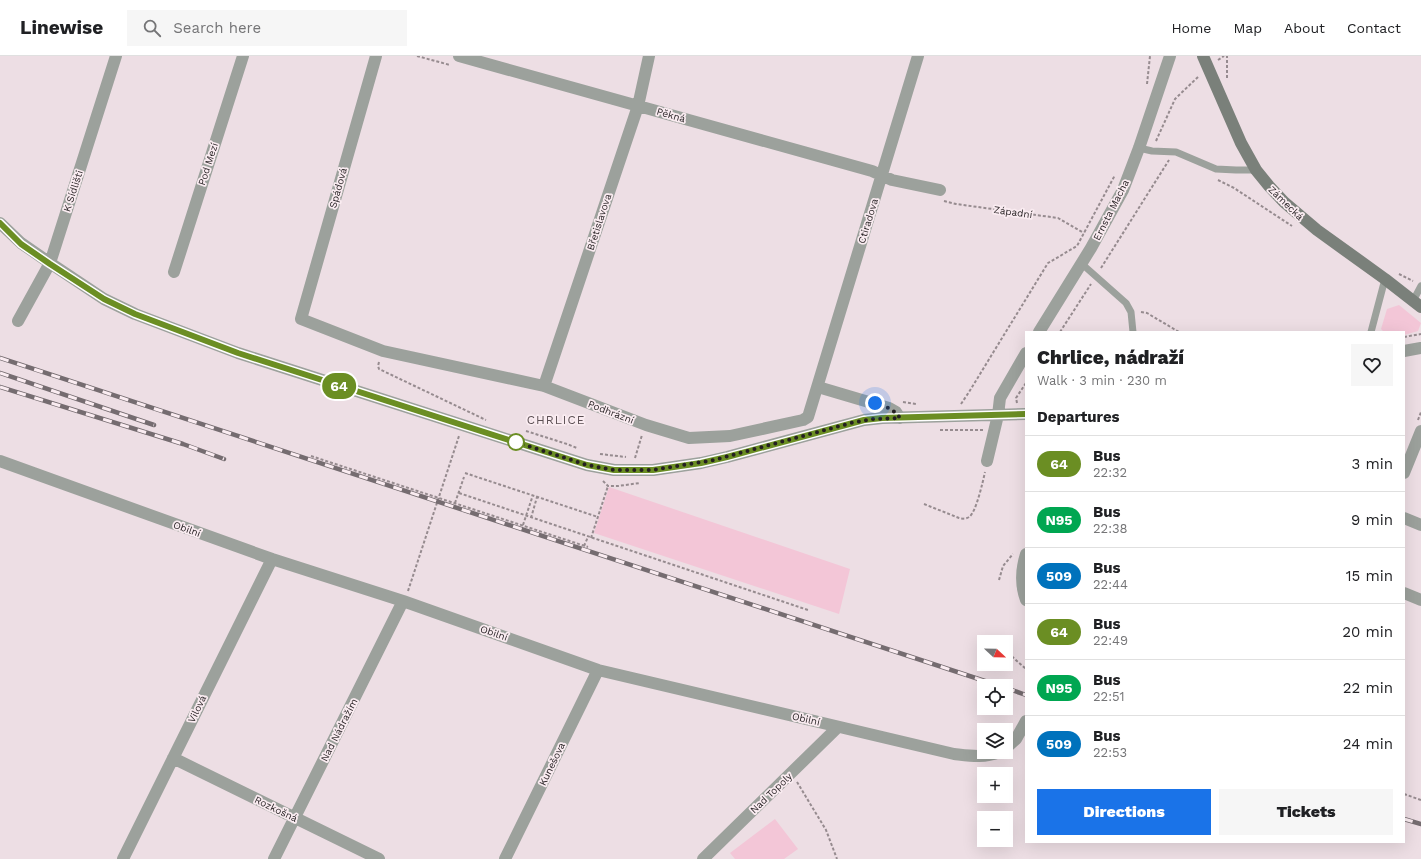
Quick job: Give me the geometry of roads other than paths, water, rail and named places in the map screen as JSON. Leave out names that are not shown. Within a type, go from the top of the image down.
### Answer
[{"type":"street","name":"K Sídlišti","points":[[18,321],[50,264],[116,56]]},
{"type":"street","name":"Pod Mezí","points":[[174,272],[243,56]]},
{"type":"street","name":"Spádová","points":[[301,319],[376,56]]},
{"type":"street","name":"Pěkná","points":[[459,56],[882,175]]},
{"type":"street","name":"Břetislavova","points":[[544,386],[638,106],[649,56]]},
{"type":"street","name":"Ctiradova","points":[[818,387],[918,56]]},
{"type":"street","name":"Ernsta Macha","points":[[1040,331],[1082,264],[1124,190],[1170,56]]},
{"type":"street","name":"Zámecká","points":[[1204,56],[1241,143],[1256,170],[1268,186],[1289,207],[1317,230],[1386,279],[1417,304]]},
{"type":"street","points":[[882,175],[892,180],[940,195]]},
{"type":"street","points":[[0,223],[21,244],[50,264],[104,299],[135,314],[238,353],[587,465],[614,470],[653,470],[727,457],[851,423],[876,419],[998,409],[1023,410]]},
{"type":"street","name":"Podhrázní","points":[[301,319],[383,351],[544,386],[646,425],[690,438],[730,436],[806,419],[809,415],[818,387]]},
{"type":"street","points":[[1405,351],[1421,348]]},
{"type":"street","points":[[988,461],[1000,398],[1025,355]]},
{"type":"street","points":[[818,387],[889,408],[896,412],[900,418]]},
{"type":"street","points":[[1405,471],[1418,448],[1421,430]]},
{"type":"street","name":"Obilní","points":[[0,461],[272,559],[403,601],[598,670],[954,754],[977,757]]},
{"type":"street","points":[[1405,518],[1421,525]]},
{"type":"street","points":[[1020,553],[1022,571],[1021,578],[1025,597]]},
{"type":"street","name":"Vilová","points":[[123,859],[272,559]]},
{"type":"street","points":[[1405,592],[1421,600]]},
{"type":"street","name":"Nad Nádražím","points":[[274,859],[403,601]]},
{"type":"street","name":"Kunešova","points":[[505,859],[598,670]]},
{"type":"street","points":[[1013,742],[1025,723]]},
{"type":"street","name":"Nad Topoly","points":[[703,859],[838,727]]},
{"type":"street","name":"Rozkošná","points":[[173,758],[379,859]]},
{"type":"lane","points":[[1139,148],[1152,151],[1176,152],[1216,169],[1256,170]]},
{"type":"lane","points":[[1082,264],[1126,303],[1131,312],[1133,331]]},
{"type":"lane","points":[[1371,331],[1386,279]]},
{"type":"lane","points":[[1417,304],[1418,284]]},
{"type":"railway","points":[[0,358],[979,679]]},
{"type":"railway","points":[[0,373],[154,425]]},
{"type":"railway","points":[[0,387],[183,444],[224,459]]},
{"type":"railway","points":[[1013,690],[1025,695]]},
{"type":"railway","points":[[1405,819],[1421,824]]},
{"type":"district","name":"CHRLICE","points":[[556,420]]}]
